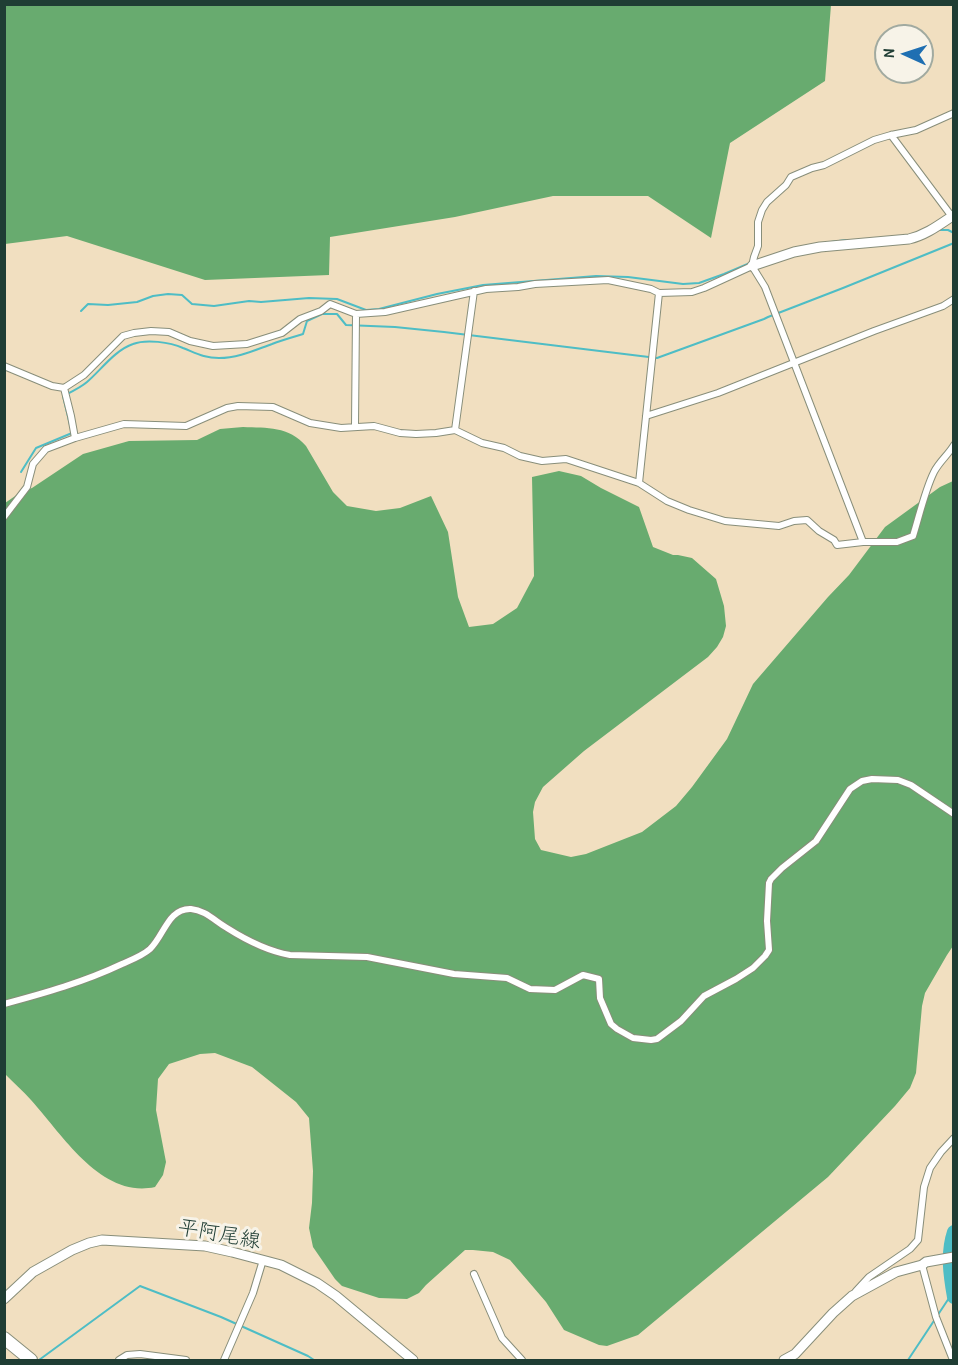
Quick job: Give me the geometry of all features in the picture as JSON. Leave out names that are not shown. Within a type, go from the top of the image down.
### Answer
[{"type":"highway","points":[[4,1338],[31,1360]]},
{"type":"highway","points":[[4,1345],[22,1360]]},
{"type":"main road","points":[[752,266],[794,252],[820,247],[909,239],[920,236],[953,217]]},
{"type":"main road","name":"平阿尾線","points":[[4,1299],[33,1272],[89,1243],[102,1240],[205,1246],[281,1265],[317,1282],[413,1360]]},
{"type":"main road","points":[[784,1360],[795,1353],[852,1296],[896,1272],[954,1257]]},
{"type":"street","points":[[863,542],[765,287],[752,266],[758,246],[758,222],[762,210],[791,177],[825,165],[862,145],[891,135],[916,130],[954,113]]},
{"type":"street","points":[[891,135],[953,217]]},
{"type":"street","points":[[4,366],[52,386],[64,388],[84,375],[123,336],[134,333],[169,332],[190,341],[213,346],[247,344],[282,333],[300,319],[321,311],[330,304],[356,314],[385,312],[474,291],[535,284],[608,280],[659,293],[692,292],[752,266]]},
{"type":"street","points":[[455,430],[474,291]]},
{"type":"street","points":[[639,483],[659,293]]},
{"type":"street","points":[[646,416],[718,393],[943,306],[954,299]]},
{"type":"street","points":[[355,426],[356,314]]},
{"type":"street","points":[[64,388],[75,438]]},
{"type":"street","points":[[4,517],[27,487],[33,464],[46,449],[124,424],[186,426],[227,408],[238,406],[273,407],[310,423],[341,428],[374,426],[400,433],[416,434],[455,430],[482,443],[504,448],[520,456],[542,460],[566,459],[639,483],[667,501],[725,521],[779,526],[807,520],[834,540],[837,545],[897,542],[913,536],[932,476],[954,445]]},
{"type":"street","points":[[4,1004],[74,984],[142,954],[150,949],[174,914],[192,909],[207,914],[224,927],[256,944],[290,955],[367,957],[454,974],[507,978],[530,989],[555,990],[583,975],[599,980],[600,998],[611,1024],[633,1038],[657,1039],[681,1021],[704,996],[753,968],[765,956],[769,950],[767,921],[771,879],[816,842],[850,789],[872,778],[898,780],[954,814]]},
{"type":"street","points":[[852,1296],[869,1277],[910,1249],[918,1240],[924,1187],[930,1168],[940,1152],[954,1138]]},
{"type":"street","points":[[224,1360],[253,1293],[263,1260]]},
{"type":"street","points":[[924,1263],[936,1317],[952,1360]]},
{"type":"street","points":[[474,1274],[502,1338],[522,1360]]},
{"type":"street","points":[[119,1360],[127,1354],[186,1360]]},
{"type":"green space","points":[[4,5],[831,5],[825,81],[730,143],[711,238],[648,196],[553,196],[455,217],[330,237],[329,275],[205,280],[67,236],[5,244]]},
{"type":"green space","points":[[243,427],[277,429],[299,439],[306,446],[333,492],[347,506],[376,511],[400,508],[431,496],[448,532],[458,597],[469,627],[493,624],[517,608],[534,576],[532,477],[559,471],[581,476],[639,507],[653,547],[673,555],[692,558],[716,579],[724,606],[726,626],[717,647],[708,657],[584,751],[543,787],[535,802],[533,812],[535,839],[541,850],[571,857],[586,854],[642,832],[676,806],[727,739],[753,684],[849,575],[885,527],[940,487],[953,481],[953,946],[925,993],[916,1073],[910,1088],[895,1106],[828,1177],[638,1335],[607,1346],[599,1345],[564,1330],[546,1302],[510,1260],[493,1252],[465,1250],[419,1293],[407,1299],[379,1298],[342,1286],[313,1247],[309,1228],[313,1171],[309,1118],[296,1102],[252,1067],[215,1053],[200,1054],[169,1064],[158,1079],[156,1110],[166,1162],[163,1175],[155,1187],[135,1188],[117,1183],[100,1174],[84,1161],[5,1074],[5,503],[83,454],[129,441],[197,440],[220,429]]},
{"type":"waterway","points":[[937,230],[948,230],[954,233]]},
{"type":"waterway","points":[[831,242],[846,240]]},
{"type":"waterway","points":[[21,472],[36,448],[72,433],[63,396],[84,384],[120,351],[138,342],[165,343],[204,356],[226,358],[303,334],[307,321],[322,314],[337,314],[346,325],[444,332],[657,358],[764,319],[954,243]]},
{"type":"waterway","points":[[81,311],[88,304],[108,305],[137,302],[153,296],[168,294],[182,295],[192,304],[214,306],[249,301],[337,299],[366,310],[483,285],[596,276],[628,277],[683,284],[699,283],[750,263]]},
{"type":"waterway","points":[[954,1232],[950,1256],[954,1297]]},
{"type":"waterway","points":[[39,1360],[140,1286],[221,1317],[314,1360]]},
{"type":"waterway","points":[[908,1360],[953,1292]]}]
